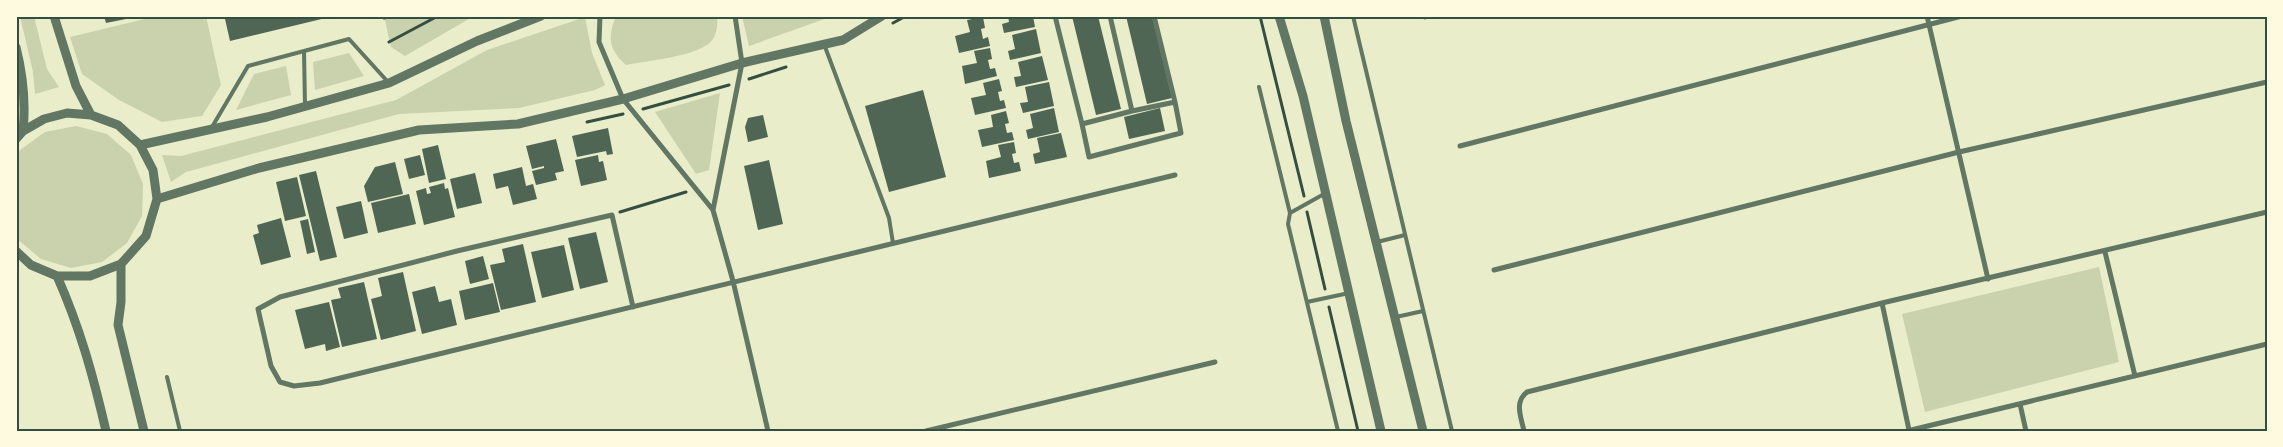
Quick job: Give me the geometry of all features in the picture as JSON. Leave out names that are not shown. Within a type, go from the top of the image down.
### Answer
[{"type":"street","points":[[54,16],[76,86],[91,115]]},
{"type":"street","points":[[140,144],[305,106],[389,83],[477,41],[541,16]]},
{"type":"street","points":[[600,16],[599,42],[623,99],[713,210],[733,281],[768,431]]},
{"type":"street","points":[[713,210],[742,63],[735,16]]},
{"type":"street","points":[[157,199],[259,168],[419,130],[518,124],[623,99],[742,63],[843,40],[882,16]]},
{"type":"street","points":[[1055,16],[1082,124],[1088,157],[1181,133],[1154,16]]},
{"type":"street","points":[[1110,16],[1132,111]]},
{"type":"street","points":[[1279,16],[1303,96],[1381,431]]},
{"type":"street","points":[[1324,16],[1346,121],[1423,431]]},
{"type":"street","points":[[1927,16],[1988,279]]},
{"type":"street","points":[[1460,146],[1962,16]]},
{"type":"street","points":[[16,46],[23,78],[25,110],[23,131]]},
{"type":"street","points":[[1494,270],[1959,152],[2267,82]]},
{"type":"street","points":[[1082,124],[1175,102]]},
{"type":"street","points":[[16,139],[23,131],[44,119],[67,113],[91,115],[118,125],[140,144],[153,170],[157,199],[146,236],[121,264],[90,276],[57,276],[31,265],[16,251]]},
{"type":"street","points":[[633,308],[612,215],[457,250],[280,297],[258,309],[275,375],[280,382],[286,385],[320,383],[633,308],[733,281],[1175,175]]},
{"type":"street","points":[[1524,431],[1519,402],[1521,396],[1527,392],[1882,303],[2105,252],[2267,212]]},
{"type":"street","points":[[2105,252],[2135,376]]},
{"type":"street","points":[[121,264],[121,302],[118,325],[144,431]]},
{"type":"street","points":[[57,276],[75,317],[90,361],[106,431]]},
{"type":"street","points":[[1882,303],[1908,430],[2267,344]]},
{"type":"street","points":[[926,431],[1215,362]]},
{"type":"street","points":[[2020,404],[2026,431]]},
{"type":"street","points":[[949,424],[951,431]]},
{"type":"lane","points":[[1353,16],[1452,431]]},
{"type":"lane","points":[[211,129],[248,66],[349,39],[389,83]]},
{"type":"lane","points":[[824,44],[889,218],[893,243]]},
{"type":"lane","points":[[304,51],[305,106]]},
{"type":"lane","points":[[1259,87],[1290,213],[1288,224],[1338,431]]},
{"type":"lane","points":[[1290,213],[1326,193]]},
{"type":"lane","points":[[1377,242],[1405,235]]},
{"type":"lane","points":[[1306,302],[1349,293]]},
{"type":"lane","points":[[1396,317],[1423,311]]},
{"type":"lane","points":[[167,377],[180,431]]},
{"type":"path","points":[[384,18],[394,16]]},
{"type":"path","points":[[390,42],[438,16]]},
{"type":"path","points":[[1260,16],[1358,431]]},
{"type":"path","points":[[612,215],[695,188]]},
{"type":"green space","points":[[20,16],[34,16],[47,69],[59,87],[35,94],[33,72]]},
{"type":"green space","points":[[149,16],[206,16],[221,85],[202,116],[162,122],[119,100],[82,74],[70,37],[149,18]]},
{"type":"green space","points":[[384,16],[474,16],[405,56],[391,47]]},
{"type":"green space","points":[[616,16],[717,16],[717,25],[713,39],[698,50],[673,57],[626,65],[616,54],[611,43],[611,31]]},
{"type":"green space","points":[[742,16],[833,16],[749,46]]},
{"type":"green space","points":[[585,17],[592,53],[605,85],[595,90],[519,108],[399,114],[186,172],[171,182],[162,155],[181,156],[396,100],[487,50]]},
{"type":"green space","points":[[349,53],[364,76],[315,90],[313,62]]},
{"type":"green space","points":[[286,66],[291,95],[236,110],[254,74]]},
{"type":"green space","points":[[720,93],[709,170],[696,174],[655,112]]},
{"type":"green space","points":[[76,126],[107,134],[131,155],[143,184],[142,216],[127,243],[102,262],[71,268],[41,259],[17,239],[16,158],[20,150],[45,132]]},
{"type":"green space","points":[[2099,267],[2119,362],[1925,412],[1902,314]]},
{"type":"building","points":[[104,16],[136,16],[136,17],[106,23]]},
{"type":"building","points":[[237,16],[330,17],[230,41],[225,19]]},
{"type":"building","points":[[1008,16],[1033,16],[1035,27],[1004,33],[1002,24],[1009,22]]},
{"type":"building","points":[[1072,16],[1098,16],[1121,109],[1096,115]]},
{"type":"building","points":[[1126,16],[1152,16],[1172,98],[1147,104]]},
{"type":"building","points":[[983,17],[985,28],[981,29],[983,39],[988,37],[990,46],[959,53],[955,36],[970,32],[967,20]]},
{"type":"building","points":[[1036,29],[1041,53],[1010,60],[1008,51],[1015,49],[1012,35]]},
{"type":"building","points":[[990,48],[992,59],[988,60],[990,69],[995,68],[997,76],[965,84],[962,66],[977,63],[974,51]]},
{"type":"building","points":[[1042,56],[1048,80],[1016,87],[1014,77],[1021,76],[1018,62]]},
{"type":"building","points":[[999,79],[1002,91],[998,92],[1000,101],[1004,100],[1006,108],[975,115],[971,98],[986,95],[983,83]]},
{"type":"building","points":[[1049,82],[1054,106],[1023,113],[1020,103],[1028,102],[1025,87]]},
{"type":"building","points":[[923,90],[946,177],[889,192],[865,106]]},
{"type":"building","points":[[1054,108],[1059,132],[1028,139],[1026,130],[1033,128],[1030,114]]},
{"type":"building","points":[[1160,108],[1165,131],[1129,139],[1124,117]]},
{"type":"building","points":[[1006,111],[1009,123],[1005,124],[1007,133],[1012,132],[1014,140],[982,147],[978,130],[993,127],[991,115]]},
{"type":"building","points":[[763,115],[768,137],[748,142],[745,127],[748,118]]},
{"type":"building","points":[[608,128],[613,154],[607,155],[606,151],[577,157],[572,136]]},
{"type":"building","points":[[1061,133],[1067,157],[1035,164],[1033,154],[1040,152],[1037,138]]},
{"type":"building","points":[[556,139],[564,171],[555,173],[557,180],[536,185],[532,171],[544,168],[544,166],[532,169],[526,146]]},
{"type":"building","points":[[1014,142],[1016,153],[1012,154],[1014,163],[1019,162],[1021,171],[989,178],[986,161],[1001,157],[998,145]]},
{"type":"building","points":[[438,145],[446,179],[429,183],[422,149]]},
{"type":"building","points":[[420,155],[425,175],[409,179],[404,159]]},
{"type":"building","points":[[598,155],[599,162],[603,161],[607,180],[581,186],[575,160]]},
{"type":"building","points":[[769,160],[783,224],[758,230],[744,166]]},
{"type":"building","points":[[395,162],[403,194],[368,202],[364,186],[375,167]]},
{"type":"building","points":[[522,167],[526,186],[533,184],[537,199],[513,205],[508,186],[496,189],[493,174]]},
{"type":"building","points":[[316,171],[337,257],[320,261],[299,175]]},
{"type":"building","points":[[475,173],[482,203],[457,209],[450,179]]},
{"type":"building","points":[[297,177],[306,216],[285,221],[276,182]]},
{"type":"building","points":[[444,183],[445,189],[448,188],[455,217],[424,225],[416,191],[426,188],[427,194],[431,193],[429,187]]},
{"type":"building","points":[[409,194],[416,224],[378,233],[371,203]]},
{"type":"building","points":[[361,201],[368,233],[344,239],[336,207]]},
{"type":"building","points":[[281,218],[291,257],[261,265],[253,235],[259,233],[257,225]]},
{"type":"building","points":[[308,219],[315,252],[307,254],[300,221]]},
{"type":"building","points":[[596,232],[608,282],[580,289],[568,238]]},
{"type":"building","points":[[523,244],[536,302],[501,310],[490,265],[505,262],[502,249]]},
{"type":"building","points":[[564,245],[574,290],[542,298],[531,252]]},
{"type":"building","points":[[483,256],[489,279],[470,284],[465,261]]},
{"type":"building","points":[[403,272],[416,331],[381,340],[371,299],[382,296],[378,278]]},
{"type":"building","points":[[364,282],[377,339],[342,347],[331,300],[341,298],[338,288]]},
{"type":"building","points":[[493,283],[500,312],[465,320],[459,291]]},
{"type":"building","points":[[435,286],[439,302],[451,299],[457,325],[422,334],[412,292]]},
{"type":"building","points":[[329,302],[340,347],[326,351],[325,344],[305,349],[295,310]]}]
